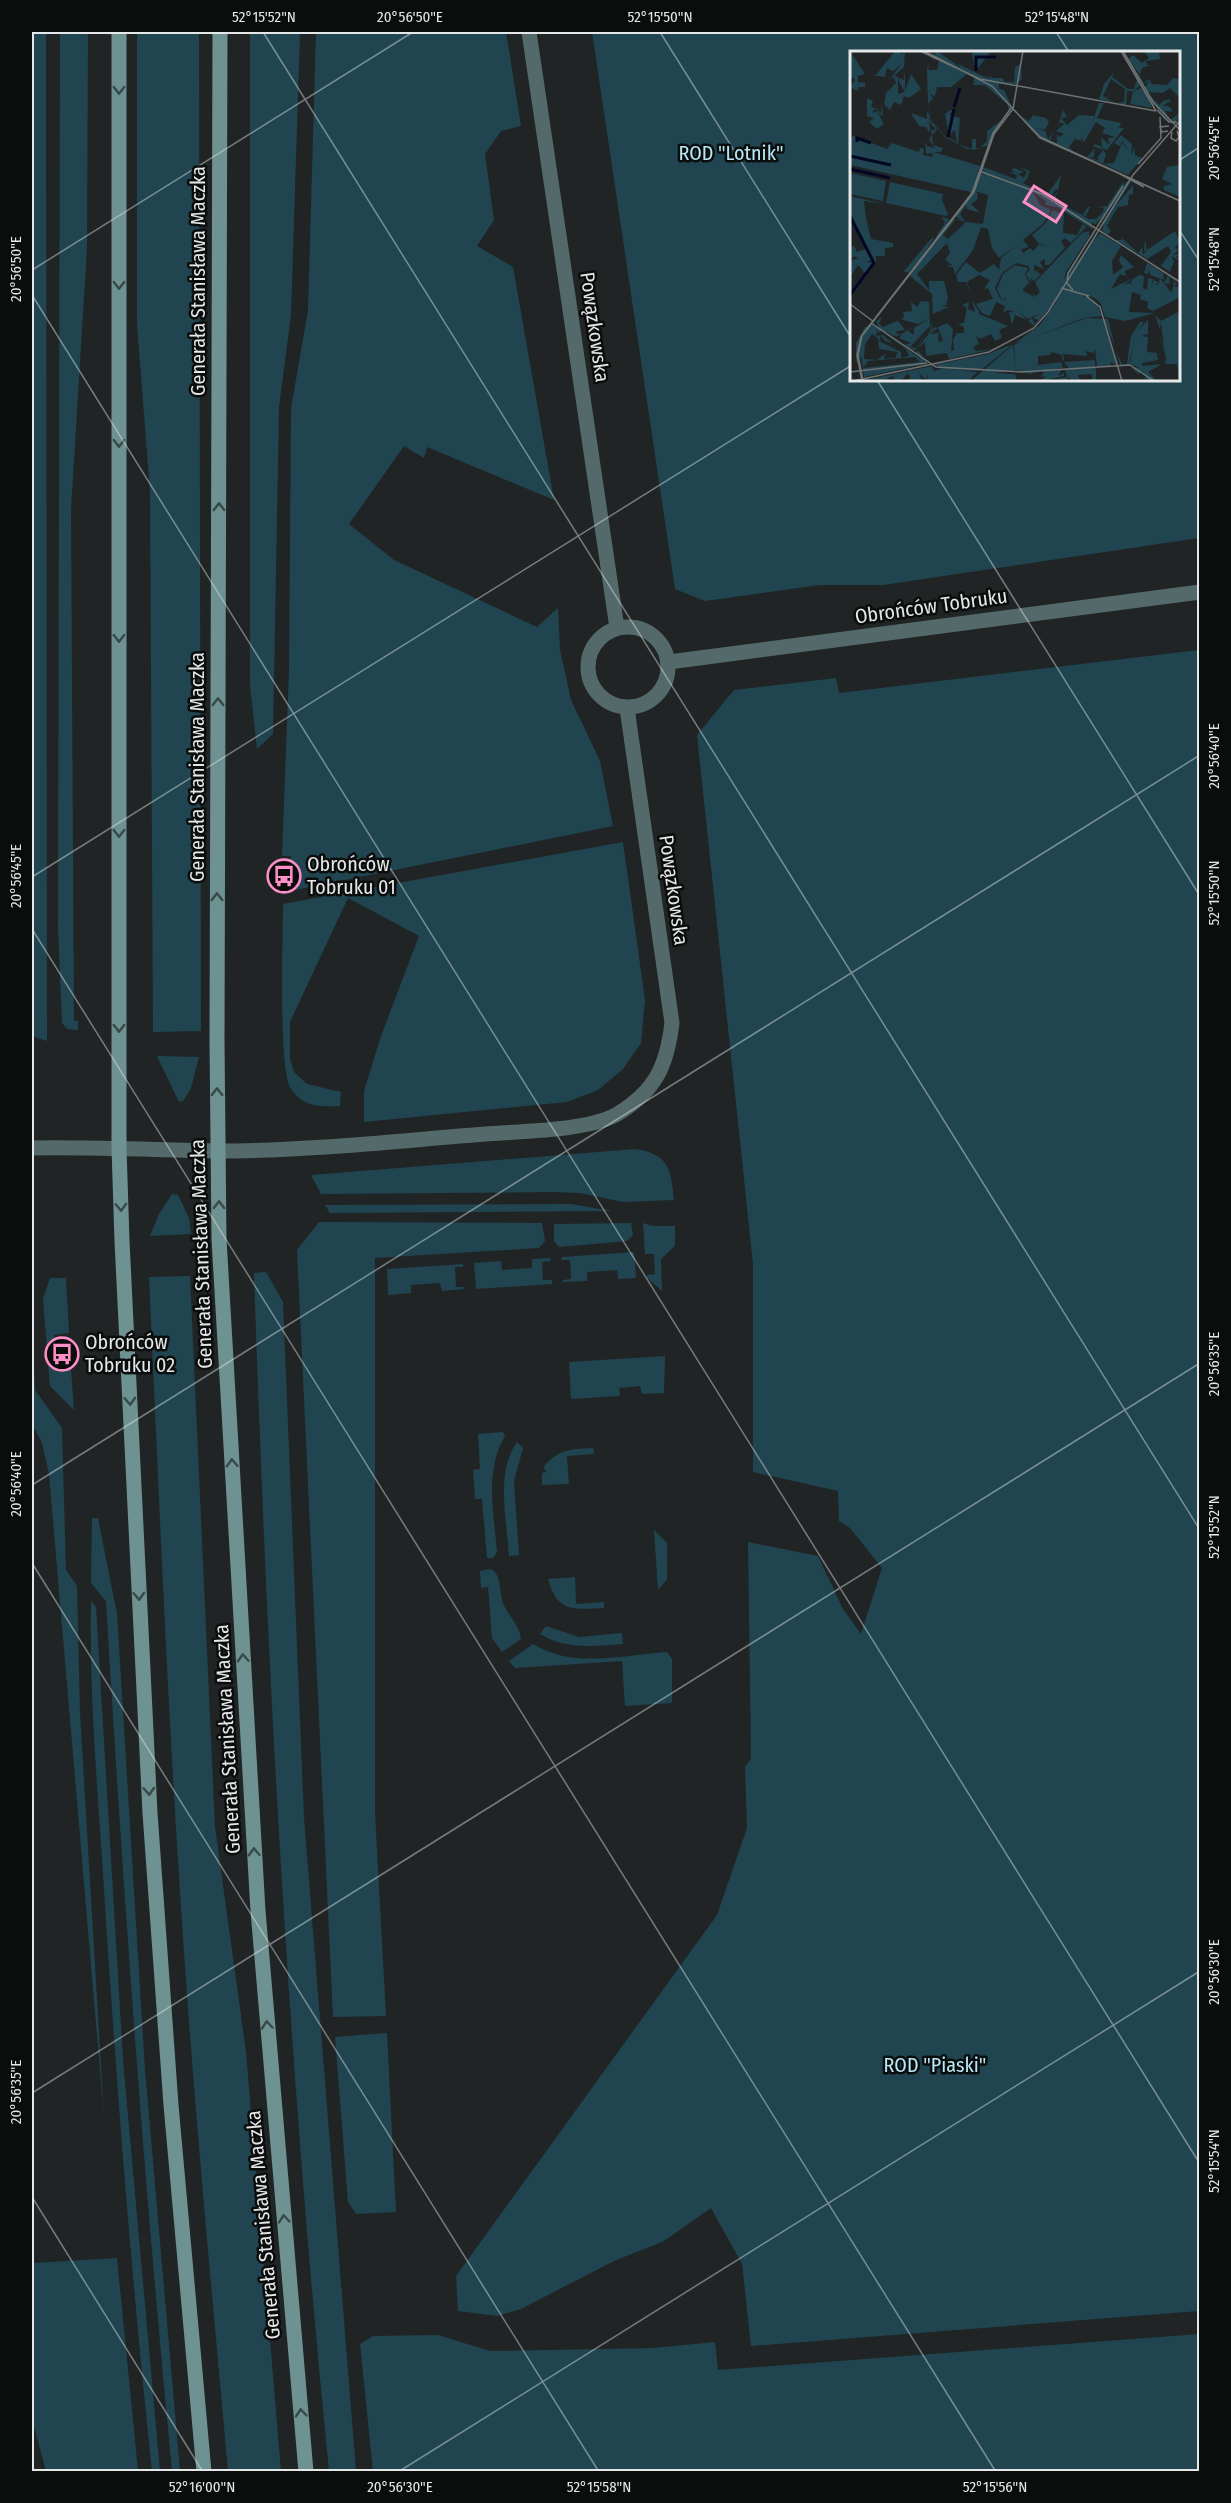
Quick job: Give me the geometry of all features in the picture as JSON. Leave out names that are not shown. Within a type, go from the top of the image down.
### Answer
[{"type":"main road","points":[[119,32],[119,1148],[150,1813],[171,2105],[204,2472]]},
{"type":"main road","name":"Generała Stanisława Maczka","points":[[220,32],[218,1150],[220,1260],[258,1911],[306,2472]]},
{"type":"street","name":"Powązkowska","points":[[530,32],[617,628]]},
{"type":"street","name":"Obrońców Tobruku","points":[[669,662],[1200,592]]},
{"type":"street","points":[[631,627],[645,630],[660,643],[669,662],[668,676],[663,689],[653,700],[641,706],[627,708],[616,707],[599,696],[589,677],[587,667],[593,647],[599,639],[617,628],[631,627]]},
{"type":"street","name":"Powązkowska","points":[[218,1150],[303,1148],[572,1127],[618,1114],[643,1094],[659,1076],[669,1054],[672,1023],[627,708]]},
{"type":"street","points":[[32,1148],[218,1150]]},
{"type":"green space","points":[[32,32],[46,32],[47,1041],[32,1036]]},
{"type":"green space","points":[[60,32],[88,32],[87,248],[71,510],[74,1021],[78,1021],[78,1030],[67,1029],[62,1023],[58,928]]},
{"type":"green space","points":[[137,32],[199,32],[201,1031],[153,1032],[150,492],[137,324]]},
{"type":"green space","points":[[250,32],[300,32],[291,315],[279,407],[273,734],[257,749],[250,685]]},
{"type":"green space","points":[[316,32],[506,32],[521,126],[501,131],[485,154],[494,220],[477,246],[513,267],[554,500],[427,447],[424,458],[404,446],[349,524],[394,560],[537,627],[558,608],[560,650],[571,700],[600,761],[613,826],[290,891],[291,856],[282,856],[289,670],[291,408],[308,311]]},
{"type":"green space","name":"ROD \"Lotnik\"","points":[[592,32],[1199,32],[1199,538],[883,585],[820,585],[705,601],[675,589]]},
{"type":"green space","name":"ROD \"Piaski\"","points":[[1199,650],[1199,2311],[751,2346],[742,2264],[711,2208],[664,2241],[614,2261],[521,2309],[497,2316],[458,2311],[456,2276],[717,1915],[747,1828],[745,1767],[751,1759],[748,1542],[818,1556],[843,1609],[861,1634],[882,1568],[850,1528],[839,1521],[838,1491],[753,1472],[753,1264],[697,735],[734,690],[836,678],[839,693]]},
{"type":"green space","points":[[623,842],[645,1000],[641,1043],[623,1069],[598,1090],[567,1102],[364,1122],[364,1091],[381,1036],[419,936],[348,898],[290,1022],[290,1059],[294,1072],[307,1084],[341,1092],[340,1106],[319,1106],[307,1103],[291,1089],[284,1056],[283,904]]},
{"type":"green space","points":[[157,1056],[199,1057],[191,1088],[183,1101],[179,1102]]},
{"type":"green space","points":[[635,1149],[655,1155],[666,1165],[674,1200],[623,1202],[580,1193],[555,1192],[321,1194],[311,1175]]},
{"type":"green space","points":[[172,1194],[178,1195],[189,1218],[191,1234],[150,1236],[159,1214]]},
{"type":"green space","points":[[571,1204],[612,1211],[330,1213],[325,1205]]},
{"type":"green space","points":[[319,1222],[542,1223],[545,1241],[539,1248],[375,1258],[375,1813],[386,2016],[333,2017],[297,1250]]},
{"type":"green space","points":[[631,1223],[633,1235],[627,1241],[559,1247],[554,1241],[554,1224]]},
{"type":"green space","points":[[643,1223],[652,1226],[675,1226],[675,1246],[661,1259],[662,1291],[647,1278],[647,1275],[655,1274],[654,1254],[645,1254]]},
{"type":"green space","points":[[634,1252],[636,1278],[618,1279],[617,1270],[587,1272],[587,1281],[563,1282],[563,1280],[571,1279],[570,1260],[561,1260],[562,1257]]},
{"type":"green space","points":[[550,1258],[551,1261],[542,1262],[543,1280],[552,1280],[552,1284],[476,1289],[474,1263],[501,1261],[502,1270],[532,1268],[532,1259]]},
{"type":"green space","points":[[463,1264],[463,1267],[455,1267],[456,1287],[464,1287],[464,1289],[442,1291],[440,1283],[411,1285],[411,1293],[388,1295],[387,1269]]},
{"type":"green space","points":[[266,1272],[283,1302],[304,1818],[356,2471],[329,2471],[302,2172],[281,1873],[259,1423],[254,1273]]},
{"type":"green space","points":[[190,1276],[215,1827],[246,2052],[281,2471],[228,2471],[188,2005],[168,1690],[149,1277]]},
{"type":"green space","points":[[50,1278],[66,1278],[69,1333],[54,1335],[57,1370],[71,1369],[74,1410],[50,1386],[43,1299]]},
{"type":"green space","points":[[32,1309],[35,1390],[62,1428],[66,1570],[77,1586],[80,1713],[104,2117],[49,1474],[42,1443],[32,1424]]},
{"type":"green space","points":[[665,1356],[664,1393],[642,1394],[640,1386],[619,1388],[620,1396],[571,1399],[569,1362]]},
{"type":"green space","points":[[503,1432],[505,1436],[494,1464],[492,1478],[497,1552],[493,1558],[487,1558],[482,1499],[475,1499],[473,1470],[480,1469],[478,1434]]},
{"type":"green space","points":[[517,1442],[523,1448],[514,1481],[519,1555],[509,1556],[504,1482],[510,1455]]},
{"type":"green space","points":[[593,1448],[594,1454],[567,1456],[569,1484],[542,1485],[542,1473],[547,1471],[543,1468],[554,1457],[565,1451]]},
{"type":"green space","points":[[92,1518],[98,1518],[117,1614],[145,2070],[180,2471],[172,2471],[162,2363],[135,2037],[106,1601],[91,1583]]},
{"type":"green space","points":[[654,1530],[667,1543],[667,1579],[658,1590]]},
{"type":"green space","points":[[491,1569],[497,1575],[503,1603],[521,1639],[502,1652],[492,1638],[488,1587],[481,1588],[480,1571]]},
{"type":"green space","points":[[575,1577],[576,1604],[604,1602],[604,1608],[574,1608],[561,1603],[548,1579]]},
{"type":"green space","points":[[91,1601],[96,1607],[123,2060],[160,2471],[152,2471],[120,2118],[95,1753]]},
{"type":"green space","points":[[546,1626],[579,1637],[622,1633],[623,1644],[580,1646],[560,1643],[540,1634]]},
{"type":"green space","points":[[533,1644],[548,1652],[581,1658],[667,1652],[672,1659],[672,1703],[625,1706],[622,1661],[515,1668],[509,1661]]},
{"type":"green space","points":[[387,2033],[396,2212],[356,2214],[348,2202],[335,2037]]},
{"type":"green space","points":[[117,2258],[138,2471],[46,2471],[32,2419],[32,2263]]},
{"type":"green space","points":[[1199,2334],[1199,2472],[373,2471],[360,2344],[373,2336],[438,2335],[490,2351],[653,2348],[715,2342],[718,2370]]},
{"type":"place","name":"Obrońców Tobruku 01","points":[[284,876]]},
{"type":"place","name":"Obrońców Tobruku 02","points":[[62,1354]]}]
